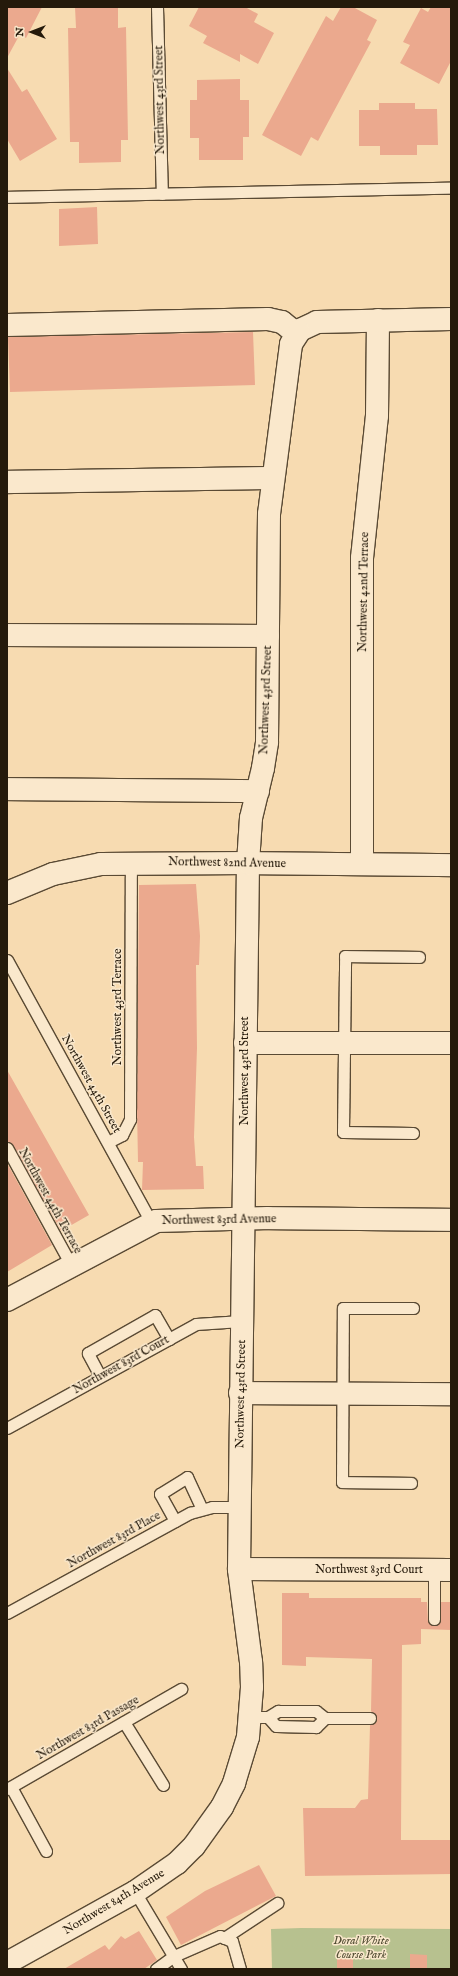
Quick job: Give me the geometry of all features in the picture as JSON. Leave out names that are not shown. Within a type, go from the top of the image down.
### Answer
[{"type":"street","points":[[7,324],[268,319],[282,322],[297,334],[317,322],[451,319]]},
{"type":"street","name":"Northwest 42nd Terrace","points":[[362,864],[362,558],[377,416],[378,320]]},
{"type":"street","name":"Northwest 43rd Street","points":[[222,1806],[260,1717],[239,1569],[240,1393],[248,863],[250,822],[258,791],[266,742],[269,531],[287,360],[290,344],[297,334]]},
{"type":"street","points":[[7,482],[274,478]]},
{"type":"street","points":[[7,635],[268,636]]},
{"type":"street","points":[[7,789],[258,791]]},
{"type":"street","name":"Northwest 82nd Avenue","points":[[7,893],[38,879],[69,870],[131,862],[451,865]]},
{"type":"street","points":[[245,1043],[451,1043]]},
{"type":"street","name":"Northwest 83rd Avenue","points":[[7,1300],[151,1222],[243,1219],[451,1220]]},
{"type":"street","points":[[240,1393],[451,1394]]},
{"type":"street","name":"Northwest 83rd Court","points":[[239,1569],[443,1570]]},
{"type":"street","name":"Northwest 84th Avenue","points":[[7,1963],[135,1892],[177,1863],[209,1828],[222,1806]]},
{"type":"lane","name":"Northwest 43rd Street","points":[[157,7],[162,194]]},
{"type":"lane","points":[[7,197],[451,188]]},
{"type":"lane","name":"Northwest 43rd Terrace","points":[[108,1142],[122,1135],[130,1119],[131,862]]},
{"type":"lane","points":[[413,1133],[343,1132],[345,956],[419,957]]},
{"type":"lane","name":"Northwest 44th Street","points":[[7,960],[151,1222]]},
{"type":"lane","name":"Northwest 44th Terrace","points":[[7,1148],[71,1265]]},
{"type":"lane","points":[[411,1483],[342,1482],[342,1394],[343,1308],[413,1308]]},
{"type":"lane","points":[[100,1376],[88,1353],[155,1315],[169,1339]]},
{"type":"lane","name":"Northwest 83rd Court","points":[[7,1428],[100,1376],[201,1323],[241,1321]]},
{"type":"lane","points":[[175,1521],[160,1494],[187,1477],[202,1509]]},
{"type":"lane","name":"Northwest 83rd Place","points":[[7,1613],[175,1521],[202,1509],[240,1507]]},
{"type":"lane","points":[[434,1618],[443,1570]]},
{"type":"lane","name":"Northwest 83rd Passage","points":[[9,1788],[181,1689]]},
{"type":"lane","points":[[260,1717],[276,1726],[316,1726],[325,1718],[370,1718]]},
{"type":"lane","points":[[124,1722],[163,1785]]},
{"type":"lane","points":[[9,1788],[46,1851]]},
{"type":"lane","points":[[135,1892],[181,1969]]},
{"type":"lane","points":[[224,1938],[277,1903]]},
{"type":"lane","points":[[156,1969],[174,1956],[220,1936],[232,1941],[240,1969]]},
{"type":"green space","name":"Doral White Course Park","points":[[271,1929],[451,1929],[451,1969],[272,1969]]},
{"type":"building","points":[[7,7],[42,7],[26,38],[20,34],[7,58]]},
{"type":"building","points":[[75,7],[118,7],[118,28],[126,27],[128,140],[121,140],[121,162],[79,163],[79,142],[70,142],[68,28],[76,28]]},
{"type":"building","points":[[199,7],[245,7],[258,14],[254,22],[274,33],[258,64],[240,54],[240,62],[203,43],[207,36],[189,26]]},
{"type":"building","points":[[341,7],[353,7],[377,20],[367,40],[371,42],[318,141],[311,137],[301,156],[262,135],[326,16],[333,21]]},
{"type":"building","points":[[431,7],[451,7],[451,61],[439,84],[400,63],[410,45],[403,42],[421,8],[428,12]]},
{"type":"building","points":[[7,68],[22,92],[27,89],[57,139],[20,161],[7,139]]},
{"type":"building","points":[[240,79],[240,100],[249,100],[249,137],[243,137],[243,160],[199,160],[199,138],[190,138],[190,100],[197,100],[197,80]]},
{"type":"building","points":[[379,103],[415,103],[415,109],[437,109],[438,145],[417,145],[417,155],[380,155],[380,146],[359,146],[359,110],[379,110]]},
{"type":"building","points":[[97,207],[98,244],[59,246],[59,209]]},
{"type":"building","points":[[253,332],[255,385],[10,392],[8,337]]},
{"type":"building","points":[[196,884],[200,936],[199,965],[196,965],[197,1048],[194,1137],[196,1166],[203,1166],[204,1189],[142,1190],[143,1162],[138,1162],[137,1109],[139,885]]},
{"type":"building","points":[[7,1070],[89,1215],[61,1231],[13,1145],[7,1141]]},
{"type":"building","points":[[7,1163],[52,1245],[7,1272]]},
{"type":"building","points":[[282,1593],[309,1593],[309,1598],[421,1598],[421,1602],[427,1602],[428,1622],[434,1626],[440,1622],[441,1602],[451,1602],[451,1630],[421,1629],[421,1644],[402,1645],[401,1840],[451,1840],[451,1874],[305,1876],[303,1808],[355,1808],[361,1800],[368,1799],[370,1725],[376,1722],[377,1718],[371,1711],[372,1659],[306,1657],[306,1666],[282,1665]]},
{"type":"building","points":[[259,1865],[276,1896],[181,1945],[166,1917],[205,1891]]},
{"type":"building","points":[[139,1931],[157,1960],[144,1969],[64,1969],[105,1945],[109,1950],[121,1936],[125,1939]]},
{"type":"building","points":[[337,1954],[353,1954],[353,1969],[337,1969]]},
{"type":"building","points":[[410,1954],[427,1955],[427,1969],[410,1969]]}]
